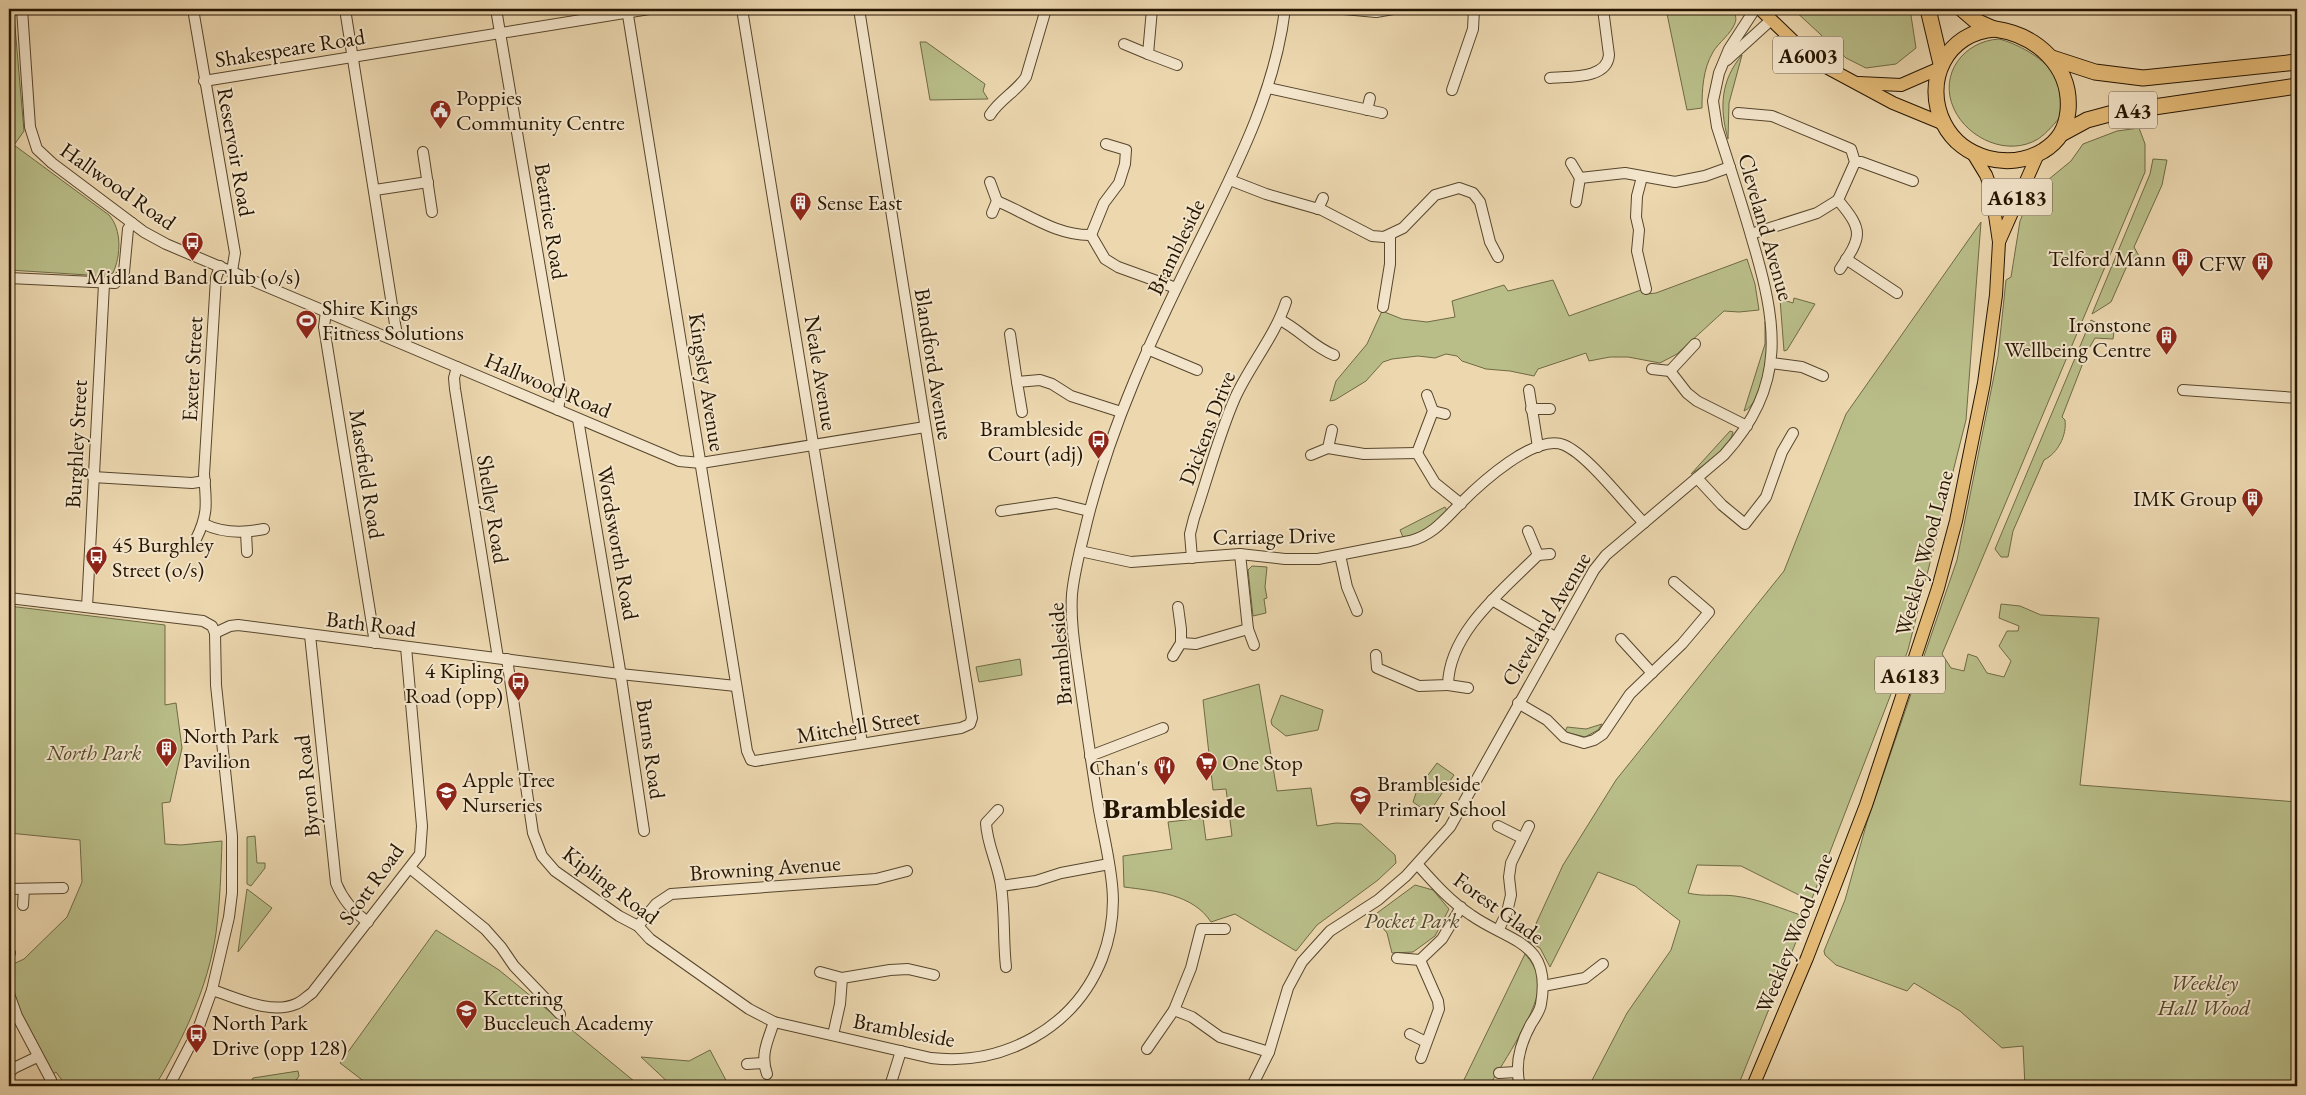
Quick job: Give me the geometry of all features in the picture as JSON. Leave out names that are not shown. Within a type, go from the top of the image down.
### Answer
[{"type":"highway","name":"A43","points":[[1928,9],[1941,66]]},
{"type":"highway","name":"A43","points":[[1962,9],[1976,22],[1995,30],[2026,38],[2052,58],[2061,71],[2066,86],[2068,101],[2063,133]]},
{"type":"highway","name":"A43","points":[[1995,30],[1976,32],[1959,41],[1946,55],[1941,66],[1937,97],[1944,124],[1960,143],[1982,157],[2002,161],[2018,161],[2038,154],[2055,142],[2063,133],[2087,120],[2113,114],[2297,86]]},
{"type":"highway","name":"A43","points":[[2052,58],[2096,72],[2143,78],[2297,62]]},
{"type":"main road","name":"A6003","points":[[1760,9],[1813,60],[1893,103],[1944,124]]},
{"type":"main road","name":"A6003","points":[[1851,82],[1901,85],[1941,66]]},
{"type":"main road","name":"Weekley Wood Lane","points":[[1753,1086],[1807,958],[1866,805],[1938,588],[1956,522],[1982,393],[1996,295],[1999,242],[1991,188],[1986,175],[1972,152]]},
{"type":"main road","name":"Weekley Wood Lane","points":[[1999,242],[2038,154]]},
{"type":"street","name":"Hallwood Road","points":[[22,9],[32,138],[37,149],[52,164],[161,242],[679,461],[701,463],[925,427]]},
{"type":"street","name":"Reservoir Road","points":[[192,9],[234,253],[232,272]]},
{"type":"street","points":[[345,9],[397,334],[394,340]]},
{"type":"street","name":"Beatrice Road","points":[[496,9],[561,391],[558,410]]},
{"type":"street","name":"Shakespeare Road","points":[[204,81],[500,34],[627,10],[649,9]]},
{"type":"street","name":"Neale Avenue","points":[[742,9],[862,743]]},
{"type":"street","name":"Blandford Avenue","points":[[858,9],[972,710],[970,724]]},
{"type":"street","points":[[990,115],[1001,100],[1014,92],[1026,77],[1046,9]]},
{"type":"street","points":[[1148,54],[1152,9]]},
{"type":"street","name":"Brambleside","points":[[774,1022],[901,1051],[954,1060],[990,1056],[1031,1040],[1068,1011],[1092,979],[1109,936],[1113,916],[1114,888],[1090,756],[1072,622],[1072,594],[1080,551],[1089,511],[1121,412],[1176,288],[1230,180],[1255,124],[1268,88],[1285,9]]},
{"type":"street","points":[[1344,9],[1376,12],[1393,9]]},
{"type":"street","points":[[1452,90],[1473,29],[1474,9]]},
{"type":"street","points":[[1550,78],[1590,74],[1605,68],[1609,56],[1603,9]]},
{"type":"street","name":"Cleveland Avenue","points":[[1252,1086],[1269,1052],[1284,998],[1302,962],[1330,931],[1378,900],[1418,865],[1450,827],[1594,570],[1606,555],[1724,455],[1747,426],[1762,397],[1771,363],[1773,341],[1769,300],[1751,234],[1717,127],[1712,101],[1718,72],[1755,9]]},
{"type":"street","name":"Kingsley Avenue","points":[[627,10],[736,686],[747,752],[751,760]]},
{"type":"street","name":"Cleveland Avenue","points":[[1723,64],[1771,20]]},
{"type":"street","points":[[1124,44],[1178,65]]},
{"type":"street","points":[[1268,88],[1382,113]]},
{"type":"street","points":[[1367,110],[1370,98]]},
{"type":"street","points":[[1738,113],[1772,116],[1837,142],[1851,149],[1855,162],[1838,200],[1809,216],[1751,234]]},
{"type":"street","points":[[1091,235],[1104,203],[1120,183],[1131,149],[1106,144]]},
{"type":"street","points":[[424,152],[432,212]]},
{"type":"street","points":[[1855,162],[1861,162],[1913,181]]},
{"type":"street","points":[[1571,163],[1580,178],[1576,202]]},
{"type":"street","points":[[1580,178],[1625,173],[1661,181],[1680,181],[1730,167]]},
{"type":"street","points":[[1642,177],[1636,217],[1639,230],[1636,251],[1646,289]]},
{"type":"street","points":[[1230,180],[1260,192],[1318,209],[1372,236],[1390,236],[1403,228],[1435,195],[1459,188],[1473,193],[1480,202],[1490,242],[1498,256]]},
{"type":"street","points":[[375,190],[428,182]]},
{"type":"street","points":[[990,182],[996,201],[992,213]]},
{"type":"street","points":[[1318,209],[1323,198]]},
{"type":"street","points":[[1838,200],[1856,225],[1856,243],[1840,269]]},
{"type":"street","points":[[996,201],[1060,231],[1074,236],[1091,235]]},
{"type":"street","points":[[9,278],[104,284],[115,283],[124,272],[128,229],[132,223]]},
{"type":"street","points":[[1091,235],[1104,259],[1118,267],[1176,288]]},
{"type":"street","points":[[1383,308],[1390,264],[1390,236]]},
{"type":"street","points":[[1846,259],[1897,293]]},
{"type":"street","name":"Exeter Street","points":[[204,524],[207,498],[204,478],[216,278],[220,266]]},
{"type":"street","name":"Burghley Street","points":[[86,607],[104,284]]},
{"type":"street","name":"Dickens Drive","points":[[1192,558],[1190,534],[1194,518],[1234,399],[1280,320],[1286,302]]},
{"type":"street","name":"Masefield Road","points":[[326,311],[324,327],[375,643]]},
{"type":"street","points":[[1280,320],[1296,328],[1320,348],[1334,355]]},
{"type":"street","points":[[1010,334],[1022,412]]},
{"type":"street","points":[[1670,371],[1696,344]]},
{"type":"street","points":[[1148,349],[1197,370]]},
{"type":"street","points":[[1771,363],[1802,367],[1823,376]]},
{"type":"street","name":"Shelley Road","points":[[456,367],[454,376],[455,389],[503,659]]},
{"type":"street","points":[[1652,369],[1670,371],[1687,393],[1747,426]]},
{"type":"street","points":[[1017,382],[1040,380],[1052,384],[1071,396],[1121,412]]},
{"type":"street","points":[[1529,390],[1538,447]]},
{"type":"street","points":[[2182,390],[2297,398]]},
{"type":"street","points":[[1417,453],[1433,411],[1427,394]]},
{"type":"street","points":[[1531,409],[1550,409]]},
{"type":"street","points":[[1433,411],[1445,414]]},
{"type":"street","name":"Wordsworth Road","points":[[578,419],[620,674]]},
{"type":"street","points":[[1328,448],[1332,430]]},
{"type":"street","points":[[1697,478],[1722,505],[1745,524],[1766,497],[1782,452],[1793,433]]},
{"type":"street","name":"Carriage Drive","points":[[1080,551],[1131,562],[1147,563],[1240,554],[1290,559],[1318,559],[1422,538],[1444,522],[1496,471],[1538,447],[1557,443],[1579,455],[1644,523]]},
{"type":"street","points":[[1311,455],[1328,448],[1364,454],[1417,453]]},
{"type":"street","points":[[1417,453],[1435,483],[1461,504]]},
{"type":"street","points":[[93,477],[192,483],[204,478]]},
{"type":"street","points":[[1001,511],[1056,503],[1089,511]]},
{"type":"street","points":[[196,539],[204,524],[211,527],[246,532],[264,529]]},
{"type":"street","points":[[1528,530],[1538,555]]},
{"type":"street","points":[[246,532],[247,552]]},
{"type":"street","points":[[1240,554],[1248,629],[1254,645]]},
{"type":"street","points":[[1340,554],[1347,588],[1357,611]]},
{"type":"street","points":[[1448,685],[1448,670],[1460,640],[1492,600],[1538,555],[1550,554]]},
{"type":"street","points":[[1518,703],[1539,714],[1564,737],[1584,743],[1603,734],[1630,694],[1682,644],[1709,612],[1674,582]]},
{"type":"street","points":[[9,598],[203,621],[212,626],[215,633],[216,685],[232,836],[229,917],[212,990],[197,1032],[169,1086]]},
{"type":"street","points":[[1492,600],[1556,637]]},
{"type":"street","points":[[1173,656],[1181,643],[1182,629],[1178,607]]},
{"type":"street","name":"Bath Road","points":[[215,633],[230,626],[238,625],[620,674],[736,686]]},
{"type":"street","points":[[1181,643],[1196,644],[1248,629]]},
{"type":"street","name":"Byron Road","points":[[310,635],[336,883],[340,894],[349,907],[368,922]]},
{"type":"street","points":[[1621,639],[1652,673]]},
{"type":"street","name":"Scott Road","points":[[212,990],[267,1007],[282,1008],[297,1004],[312,993],[420,854],[422,826],[406,647]]},
{"type":"street","points":[[1376,655],[1376,668],[1420,686],[1448,685],[1468,688]]},
{"type":"street","name":"Kipling Road","points":[[503,659],[533,833],[542,856],[555,871],[619,916],[638,926],[650,939],[749,1009],[774,1022]]},
{"type":"street","name":"Burns Road","points":[[620,674],[644,831]]},
{"type":"street","name":"Mitchell Street","points":[[751,760],[761,761],[961,728],[970,724]]},
{"type":"street","points":[[1090,756],[1163,728]]},
{"type":"street","points":[[998,810],[986,823],[986,835],[993,852],[1001,886],[1006,967]]},
{"type":"street","points":[[1498,826],[1522,838]]},
{"type":"street","points":[[1499,929],[1510,903],[1511,863],[1529,826]]},
{"type":"street","points":[[1001,886],[1036,881],[1061,873],[1109,864]]},
{"type":"street","name":"Forest Glade","points":[[1418,865],[1472,916],[1499,929],[1538,957],[1544,977],[1541,1006],[1522,1040],[1516,1072],[1520,1086]]},
{"type":"street","points":[[410,868],[485,929],[514,966],[560,1014]]},
{"type":"street","name":"Browning Avenue","points":[[638,926],[656,904],[671,894],[876,879],[907,871]]},
{"type":"street","points":[[9,889],[62,888]]},
{"type":"street","points":[[23,905],[24,889]]},
{"type":"street","points":[[1397,958],[1420,960],[1442,939],[1461,907]]},
{"type":"street","points":[[1147,1049],[1174,1010],[1191,968],[1201,924],[1225,929]]},
{"type":"street","points":[[1420,960],[1438,1002],[1439,1009],[1421,1058]]},
{"type":"street","points":[[1543,986],[1585,978],[1603,964]]},
{"type":"street","points":[[820,972],[842,978],[908,969],[934,975]]},
{"type":"street","points":[[834,1035],[840,1004],[842,978]]},
{"type":"street","points":[[9,994],[17,1016],[37,1057],[51,1080]]},
{"type":"street","points":[[1174,1010],[1192,1018],[1220,1037],[1269,1052]]},
{"type":"street","points":[[747,1064],[765,1069],[765,1047],[774,1022]]},
{"type":"street","points":[[1410,1034],[1426,1042]]},
{"type":"street","points":[[890,1086],[901,1051]]},
{"type":"street","points":[[9,1073],[14,1068],[37,1057]]},
{"type":"street","points":[[1499,1073],[1516,1072]]},
{"type":"green space","points":[[9,9],[12,9],[14,15],[24,131],[14,145],[109,215],[116,228],[119,243],[118,258],[113,273],[104,276],[9,270]]},
{"type":"green space","points":[[1666,9],[1733,9],[1735,23],[1713,52],[1707,65],[1703,86],[1702,108],[1687,110]]},
{"type":"green space","points":[[1793,9],[1910,9],[1916,48],[1896,64],[1866,68],[1846,58]]},
{"type":"green space","points":[[1999,39],[2016,45],[2042,61],[2055,75],[2060,87],[2062,115],[2041,137],[2026,144],[2002,145],[1990,142],[1979,136],[1960,120],[1950,96],[1949,84],[1957,62],[1975,46],[1986,41]]},
{"type":"green space","points":[[920,42],[926,42],[985,84],[983,91],[988,99],[930,100]]},
{"type":"green space","points":[[1742,55],[1729,103],[1728,139],[1723,116],[1724,94],[1730,74]]},
{"type":"green space","name":"Weekley Hall Wood","points":[[2139,128],[2145,144],[2145,172],[1942,654],[1951,668],[1964,671],[1968,654],[1977,657],[1987,673],[2004,677],[2011,661],[1999,646],[2007,631],[2018,631],[2019,626],[1999,618],[2001,604],[2020,606],[2041,615],[2099,618],[2080,785],[2297,802],[2297,1086],[2025,1086],[2023,1046],[2002,1048],[1960,1011],[1914,983],[1907,991],[1836,965],[1825,955],[1824,951],[1845,900],[1867,822],[1957,560],[1998,356],[2006,280],[2011,277],[2020,221],[2032,193],[2071,161],[2083,144],[2117,131]]},
{"type":"green space","points":[[2153,159],[2167,160],[2162,185],[2134,247],[2139,256],[2137,263],[2126,268],[2111,302],[2092,314],[2150,174]]},
{"type":"green space","points":[[1981,222],[1966,420],[1908,650],[1811,901],[1741,866],[1697,865],[1688,893],[1744,897],[1806,917],[1738,1086],[1589,1086],[1627,1013],[1671,950],[1680,921],[1635,886],[1598,872],[1550,967],[1540,948],[1528,941],[1563,865],[1616,780],[1784,571],[1846,414]]},
{"type":"green space","points":[[1747,259],[1755,284],[1759,310],[1724,311],[1677,354],[1660,363],[1628,357],[1610,357],[1589,361],[1586,353],[1538,369],[1534,376],[1486,369],[1462,361],[1457,356],[1446,354],[1435,358],[1418,356],[1383,362],[1366,381],[1335,400],[1330,401],[1336,381],[1367,344],[1382,311],[1402,319],[1427,322],[1455,317],[1452,301],[1504,285],[1508,291],[1553,280],[1569,316],[1641,290],[1647,294],[1656,293]]},
{"type":"green space","points":[[1794,298],[1815,304],[1787,350],[1784,351],[1780,299],[1793,303]]},
{"type":"green space","points":[[2091,320],[2114,332],[2113,339],[2095,338],[2088,350],[2062,417],[2065,420],[2063,437],[2053,453],[2044,460],[2013,531],[2008,557],[2001,557],[1995,549]]},
{"type":"green space","points":[[1765,322],[1767,342],[1761,384],[1751,406],[1744,411],[1765,344]]},
{"type":"green space","points":[[1730,431],[1733,432],[1731,439],[1722,451],[1691,474]]},
{"type":"green space","points":[[1445,507],[1447,511],[1431,527],[1406,538],[1403,537],[1400,530]]},
{"type":"green space","points":[[1252,566],[1267,567],[1265,587],[1267,598],[1264,599],[1266,613],[1253,616],[1248,570]]},
{"type":"green space","name":"North Park","points":[[9,606],[165,625],[165,705],[176,703],[182,748],[170,802],[162,803],[165,844],[181,845],[222,841],[216,933],[207,973],[193,1013],[155,1086],[66,1086],[56,1072],[53,1074],[25,1021],[14,993],[9,966],[24,959],[67,917],[82,882],[80,840],[9,833]]},
{"type":"green space","points":[[1020,659],[1022,675],[979,682],[976,667]]},
{"type":"green space","points":[[1259,684],[1277,791],[1311,788],[1317,826],[1336,823],[1361,824],[1395,855],[1396,863],[1378,880],[1317,925],[1296,951],[1235,914],[1211,922],[1194,905],[1184,900],[1160,892],[1124,887],[1123,856],[1172,849],[1168,822],[1203,818],[1206,840],[1232,836],[1226,789],[1213,790],[1203,700]]},
{"type":"green space","points":[[1281,695],[1323,710],[1318,730],[1286,736],[1272,725],[1271,721]]},
{"type":"green space","points":[[1602,724],[1598,730],[1585,737],[1565,732],[1567,727],[1586,729]]},
{"type":"green space","points":[[1437,763],[1454,775],[1429,813],[1413,802],[1417,790]]},
{"type":"green space","points":[[255,836],[257,863],[265,863],[265,868],[251,886],[247,884],[247,837]]},
{"type":"green space","name":"Pocket Park","points":[[1415,885],[1433,890],[1449,909],[1435,936],[1413,952],[1392,953],[1387,933],[1373,916]]},
{"type":"green space","points":[[247,889],[272,908],[238,952]]},
{"type":"green space","name":"Kettering Buccleuch Academy","points":[[436,930],[499,970],[640,1086],[370,1086],[340,1063]]},
{"type":"green space","points":[[1525,954],[1536,970],[1539,981],[1538,992],[1528,1020],[1489,1086],[1461,1086]]},
{"type":"green space","points":[[710,1050],[729,1086],[672,1086],[641,1057],[689,1061]]},
{"type":"green space","points":[[298,1071],[299,1076],[292,1086],[248,1086],[253,1078]]},
{"type":"place","name":"Poppies Community Centre","points":[[440,129]]},
{"type":"place","name":"Sense East","points":[[801,221]]},
{"type":"place","name":"Midland Band Club (o/s)","points":[[193,262]]},
{"type":"place","name":"Telford Mann","points":[[2182,277]]},
{"type":"place","name":"CFW","points":[[2262,282]]},
{"type":"place","name":"Shire Kings Fitness Solutions","points":[[306,339]]},
{"type":"place","name":"Ironstone Wellbeing Centre","points":[[2167,356]]},
{"type":"place","name":"Brambleside Court (adj)","points":[[1099,460]]},
{"type":"place","name":"IMK Group","points":[[2253,517]]},
{"type":"place","name":"45 Burghley Street (o/s)","points":[[96,576]]},
{"type":"place","name":"4 Kipling Road (opp)","points":[[519,702]]},
{"type":"place","name":"North Park Pavilion","points":[[167,767]]},
{"type":"place","name":"One Stop","points":[[1206,781]]},
{"type":"place","name":"Chan's","points":[[1164,786]]},
{"type":"place","name":"Apple Tree Nurseries","points":[[446,811]]},
{"type":"place","name":"Brambleside Primary School","points":[[1361,815]]},
{"type":"place","name":"Kettering Buccleuch Academy","points":[[467,1029]]},
{"type":"place","name":"North Park Drive (opp 128)","points":[[196,1054]]},
{"type":"district","name":"Brambleside","points":[[1174,808]]}]
